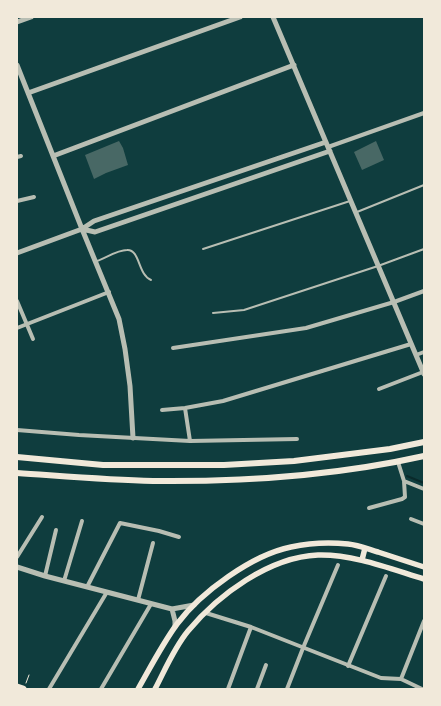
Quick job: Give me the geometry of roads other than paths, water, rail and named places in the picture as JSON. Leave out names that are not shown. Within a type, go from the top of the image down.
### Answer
[{"type":"highway","points":[[17,687],[23,689]]},
{"type":"main road","points":[[17,458],[103,465],[224,465],[294,461],[390,449],[424,442]]},
{"type":"main road","points":[[17,473],[152,481],[223,480],[294,477],[398,462],[424,456]]},
{"type":"main road","points":[[138,689],[175,627],[194,605],[210,590],[260,558],[290,547],[317,544],[349,544],[424,567]]},
{"type":"main road","points":[[362,560],[365,548]]},
{"type":"main road","points":[[155,689],[177,647],[188,632],[206,613],[229,592],[248,579],[272,567],[290,561],[318,555],[362,560],[424,579]]},
{"type":"street","points":[[17,22],[31,17]]},
{"type":"street","points":[[28,93],[240,17]]},
{"type":"street","points":[[273,17],[424,373],[379,389]]},
{"type":"street","points":[[17,65],[119,319],[125,348],[130,386],[133,438]]},
{"type":"street","points":[[53,156],[294,65]]},
{"type":"street","points":[[82,229],[95,232],[424,113]]},
{"type":"street","points":[[17,253],[82,229],[94,221],[328,147]]},
{"type":"street","points":[[17,201],[34,197]]},
{"type":"street","points":[[17,328],[109,292]]},
{"type":"street","points":[[173,348],[306,328],[424,292]]},
{"type":"street","points":[[17,301],[32,339]]},
{"type":"street","points":[[162,410],[185,408],[223,401],[411,344]]},
{"type":"street","points":[[416,355],[424,352]]},
{"type":"street","points":[[185,408],[190,441]]},
{"type":"street","points":[[17,430],[190,441],[297,439]]},
{"type":"street","points":[[369,508],[405,497],[404,481],[398,462]]},
{"type":"street","points":[[404,481],[424,489]]},
{"type":"street","points":[[17,557],[42,517]]},
{"type":"street","points":[[411,519],[424,524]]},
{"type":"street","points":[[64,581],[82,521]]},
{"type":"street","points":[[87,587],[120,523],[159,531],[178,537]]},
{"type":"street","points":[[45,576],[56,530]]},
{"type":"street","points":[[138,600],[153,543]]},
{"type":"street","points":[[287,689],[338,565]]},
{"type":"street","points":[[17,567],[45,576],[172,609],[194,605]]},
{"type":"street","points":[[348,666],[386,576]]},
{"type":"street","points":[[49,689],[107,592]]},
{"type":"street","points":[[101,689],[151,604]]},
{"type":"street","points":[[172,609],[176,621],[175,627]]},
{"type":"street","points":[[206,613],[251,628],[381,678],[401,679],[422,689]]},
{"type":"street","points":[[401,679],[424,621]]},
{"type":"street","points":[[228,689],[251,628]]},
{"type":"street","points":[[257,689],[266,665]]},
{"type":"lane","points":[[356,212],[424,185]]},
{"type":"lane","points":[[203,249],[351,200]]},
{"type":"lane","points":[[213,313],[244,310],[378,266],[424,248]]},
{"type":"lane","points":[[96,262],[123,250],[132,250],[145,277],[151,280]]},
{"type":"waterway","points":[[407,476],[424,483]]}]
